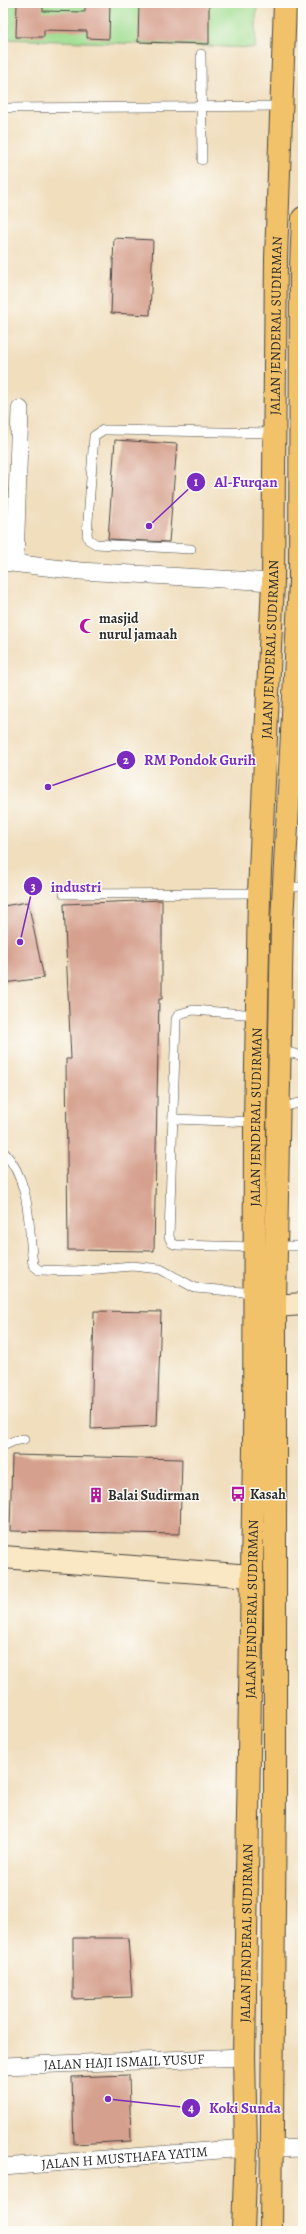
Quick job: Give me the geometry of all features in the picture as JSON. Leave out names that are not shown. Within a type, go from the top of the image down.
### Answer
[{"type":"main road","name":"JALAN JENDERAL SUDIRMAN","points":[[243,2231],[246,2148],[244,2057],[259,893],[273,582],[280,106],[285,3]]},
{"type":"main road","name":"JALAN JENDERAL SUDIRMAN","points":[[271,2231],[273,2149],[275,1306],[280,1050],[293,887],[301,583],[303,218]]},
{"type":"street","points":[[20,409],[9,562],[80,571],[273,582]]},
{"type":"street","points":[[275,1306],[303,1304]]},
{"type":"street","points":[[3,1557],[251,1576]]},
{"type":"street","name":"JALAN HAJI ISMAIL YUSUF","points":[[3,2066],[244,2057]]},
{"type":"street","name":"JALAN H MUSTHAFA YATIM","points":[[3,2167],[246,2148]]},
{"type":"street","points":[[273,2149],[303,2148]]},
{"type":"lane","points":[[201,54],[202,160]]},
{"type":"lane","points":[[3,108],[280,106]]},
{"type":"lane","points":[[191,549],[96,544],[89,540],[87,535],[92,441],[94,436],[103,430],[275,433]]},
{"type":"lane","points":[[64,894],[259,893]]},
{"type":"lane","points":[[255,1247],[176,1245],[170,1240],[176,1019],[179,1014],[193,1010],[258,1015]]},
{"type":"lane","points":[[280,1050],[303,1056]]},
{"type":"lane","points":[[279,1108],[303,1102]]},
{"type":"lane","points":[[173,1119],[255,1122]]},
{"type":"lane","points":[[3,1151],[12,1164],[22,1184],[27,1204],[33,1265],[39,1270],[75,1270],[132,1266],[160,1269],[195,1288],[254,1293]]},
{"type":"lane","points":[[276,1246],[303,1246]]},
{"type":"lane","points":[[3,1446],[14,1441],[24,1439]]},
{"type":"green space","points":[[3,3],[257,3],[255,48],[3,39]]},
{"type":"building","points":[[17,3],[43,3],[43,11],[85,12],[85,3],[110,3],[109,39],[87,38],[87,31],[44,30],[44,37],[16,37]]},
{"type":"building","points":[[139,3],[209,3],[209,44],[138,42]]},
{"type":"building","points":[[114,238],[153,240],[150,315],[111,313]]},
{"type":"building","points":[[115,440],[177,444],[169,542],[108,539]]},
{"type":"building","points":[[162,900],[162,999],[159,999],[154,1251],[68,1250],[66,1059],[71,1059],[64,904]]},
{"type":"building","points":[[28,902],[44,978],[3,983],[3,906]]},
{"type":"building","points":[[94,1311],[161,1312],[157,1426],[91,1429]]},
{"type":"building","name":"Balai Sudirman","points":[[12,1455],[182,1459],[180,1534],[10,1531]]},
{"type":"building","points":[[73,1938],[128,1938],[132,1997],[73,1999]]},
{"type":"building","points":[[129,2075],[131,2141],[74,2144],[72,2077]]},
{"type":"place","name":"Al-Furqan","points":[[149,526]]},
{"type":"place","name":"masjid nurul jamaah","points":[[87,626]]},
{"type":"place","name":"RM Pondok Gurih","points":[[48,787]]},
{"type":"place","name":"industri","points":[[20,942]]},
{"type":"place","name":"Kasah","points":[[238,1494]]},
{"type":"place","name":"Balai Sudirman","points":[[96,1495]]},
{"type":"place","name":"Koki Sunda","points":[[108,2099]]}]
